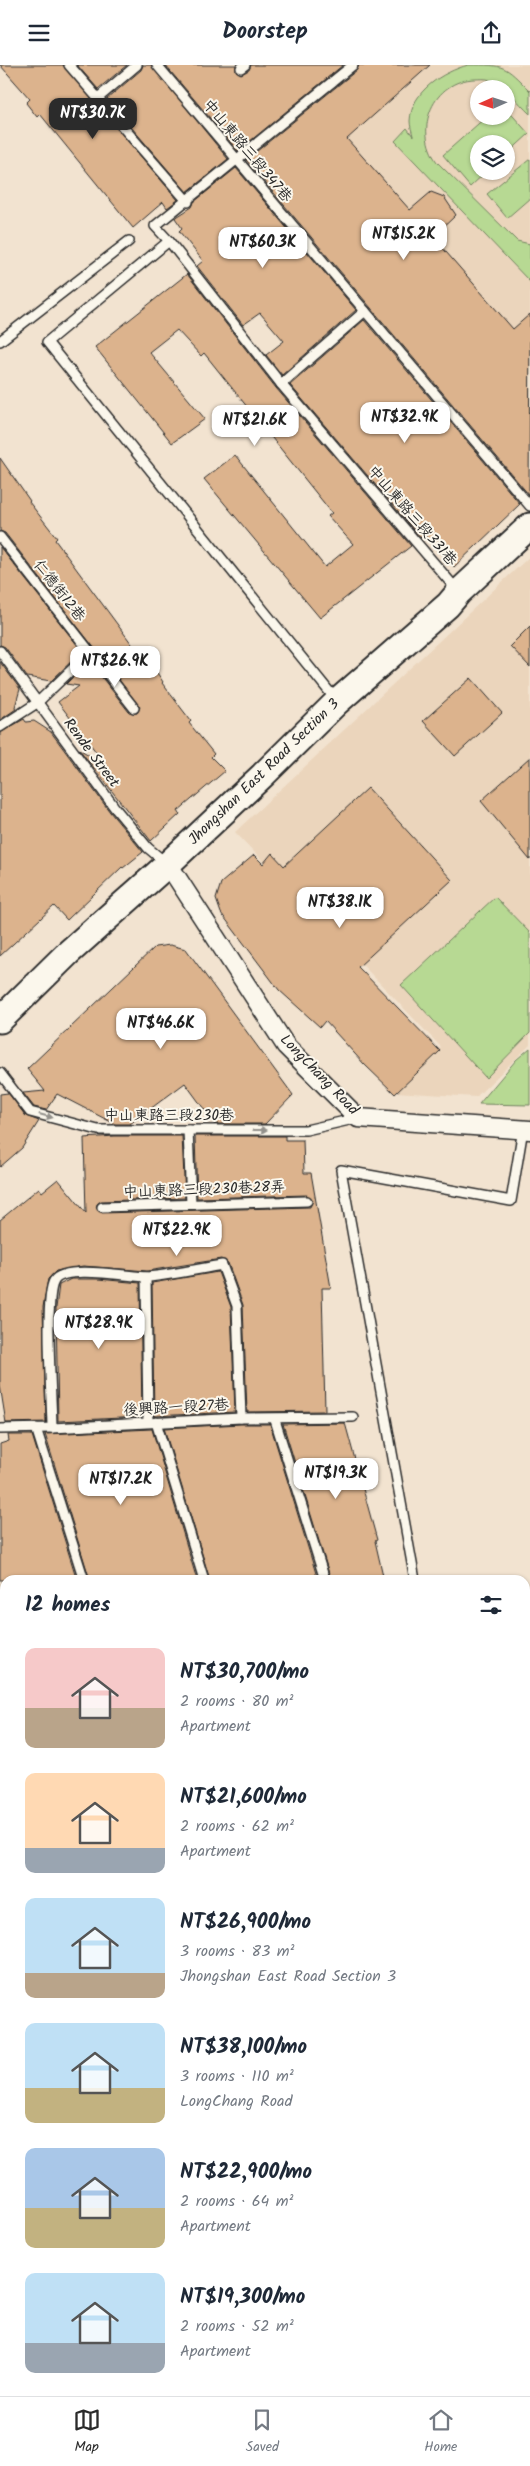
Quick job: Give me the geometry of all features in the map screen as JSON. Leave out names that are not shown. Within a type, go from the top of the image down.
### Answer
[{"type":"main road","name":"Jhongshan East Road Section 3","points":[[0,1020],[68,953],[168,864],[263,775],[337,702],[448,605],[459,592],[530,526]]},
{"type":"street","name":"LongChang Road","points":[[168,864],[286,1046],[358,1118],[526,1129]]},
{"type":"lane","points":[[69,65],[188,201],[353,65]]},
{"type":"lane","points":[[98,98],[137,65]]},
{"type":"lane","name":"中山東路三段347巷","points":[[157,65],[530,507]]},
{"type":"lane","name":"中山東路三段331巷","points":[[188,201],[155,226],[169,241],[281,384],[459,592]]},
{"type":"lane","points":[[0,341],[129,241]]},
{"type":"lane","points":[[169,241],[47,342],[337,702]]},
{"type":"lane","points":[[281,384],[364,311]]},
{"type":"lane","name":"仁德街12巷","points":[[0,537],[134,708]]},
{"type":"lane","name":"Rende Street","points":[[0,651],[37,703],[143,841],[168,864]]},
{"type":"lane","points":[[0,727],[37,703],[90,652]]},
{"type":"lane","name":"中山東路三段230巷","points":[[0,1073],[30,1112],[98,1130],[306,1130],[358,1118]]},
{"type":"lane","points":[[414,1575],[341,1170],[512,1201],[526,1129]]},
{"type":"lane","points":[[188,1130],[191,1204]]},
{"type":"lane","name":"中山東路三段230巷28弄","points":[[102,1207],[306,1201]]},
{"type":"lane","points":[[52,1428],[49,1303],[54,1281],[57,1278],[74,1273],[102,1272],[146,1277],[222,1265],[237,1306],[241,1419]]},
{"type":"lane","points":[[146,1277],[152,1422],[202,1575]]},
{"type":"lane","name":"後興路一段27巷","points":[[0,1429],[152,1422],[353,1417]]},
{"type":"lane","points":[[275,1420],[323,1575]]},
{"type":"lane","points":[[36,1428],[82,1575]]},
{"type":"shaded area","points":[[376,65],[530,65],[530,403],[348,193],[343,90]]},
{"type":"shaded area","points":[[530,556],[530,1045],[476,1097],[395,1092],[441,1047],[235,832]]},
{"type":"green space","points":[[468,65],[490,65],[504,68],[530,91],[530,114],[515,98],[515,80],[475,79],[460,81],[438,97],[427,121],[427,135],[430,149],[437,162],[517,241],[530,244],[530,282],[395,141],[407,128],[413,136],[410,123],[412,110],[422,92],[439,78]]},
{"type":"green space","points":[[515,118],[529,134],[515,147],[515,135],[470,135],[470,180],[477,180],[470,187],[443,155],[477,125],[515,125]]},
{"type":"green space","points":[[530,159],[530,198],[507,218],[487,194],[504,180],[515,180],[515,171]]},
{"type":"green space","points":[[495,897],[530,933],[530,1033],[486,1078],[401,985]]},
{"type":"green space","points":[[530,1048],[530,1105],[479,1104],[516,1060]]},
{"type":"building","points":[[0,65],[63,65],[178,200],[167,208],[163,202],[133,228],[40,114],[37,117],[26,103],[30,99]]},
{"type":"building","points":[[77,65],[127,65],[98,89]]},
{"type":"building","points":[[143,65],[151,65],[228,159],[187,192],[107,99],[141,70]]},
{"type":"building","points":[[165,65],[236,65],[236,71],[241,74],[249,70],[251,65],[343,65],[238,151]]},
{"type":"building","points":[[359,65],[430,65],[347,139],[410,210],[431,192],[444,197],[456,215],[433,237],[513,329],[530,314],[529,495],[246,160],[357,70]]},
{"type":"building","points":[[236,168],[356,310],[282,375],[266,355],[284,341],[260,313],[243,325],[197,266],[203,261],[179,231],[182,228],[175,218],[192,207],[194,202]]},
{"type":"building","points":[[187,274],[276,388],[411,546],[320,618],[204,479],[235,455],[325,567],[353,544],[328,516],[332,513],[204,353],[201,356],[177,330],[149,352],[205,419],[172,443],[95,347]]},
{"type":"building","points":[[364,320],[520,504],[454,567],[425,535],[421,538],[290,385]]},
{"type":"building","points":[[0,458],[29,502],[57,538],[55,540],[151,670],[154,668],[162,683],[191,721],[189,723],[214,754],[211,757],[225,771],[178,811],[180,814],[151,841],[79,749],[106,765],[58,702],[79,686],[66,684],[89,661],[129,712],[137,713],[140,707],[5,533],[0,531]]},
{"type":"building","points":[[0,547],[82,651],[51,681],[27,677],[5,647],[0,645]]},
{"type":"building","points":[[530,626],[530,667],[510,646]]},
{"type":"building","points":[[0,662],[20,689],[16,709],[0,720]]},
{"type":"building","points":[[471,678],[502,713],[455,756],[423,721]]},
{"type":"building","points":[[24,719],[26,722],[34,721],[51,732],[110,812],[143,852],[122,867],[67,920],[54,906],[0,956],[0,733]]},
{"type":"building","points":[[530,757],[530,860],[481,801]]},
{"type":"building","points":[[368,788],[452,880],[358,967],[440,1051],[395,1094],[364,1064],[325,1021],[320,1027],[279,990],[221,913],[216,899],[221,883],[254,855],[263,864],[272,853],[284,866]]},
{"type":"building","points":[[170,945],[186,949],[293,1095],[265,1124],[215,1124],[185,1083],[130,1124],[115,1124],[57,1094],[46,1110],[34,1107],[23,1093],[45,1091],[27,1069],[155,947]]},
{"type":"building","points":[[8,1093],[26,1116],[39,1121],[22,1148],[0,1167],[0,1094]]},
{"type":"building","points":[[182,1136],[185,1198],[101,1201],[97,1204],[96,1208],[102,1213],[310,1207],[313,1200],[307,1195],[197,1198],[195,1136],[285,1136],[285,1140],[303,1140],[304,1173],[311,1173],[331,1288],[322,1288],[325,1411],[247,1412],[243,1305],[228,1263],[221,1259],[147,1271],[83,1266],[56,1271],[48,1279],[43,1307],[46,1422],[6,1423],[0,1385],[0,1220],[39,1188],[42,1192],[58,1179],[86,1213],[84,1138]]},
{"type":"building","points":[[218,1272],[231,1307],[235,1412],[154,1416],[152,1283]]},
{"type":"building","points":[[71,1279],[98,1279],[140,1283],[142,1417],[58,1421],[56,1308],[59,1285]]},
{"type":"building","points":[[345,1423],[377,1540],[375,1541],[383,1575],[329,1575],[283,1424]]},
{"type":"building","points":[[270,1424],[316,1575],[208,1575],[164,1428]]},
{"type":"building","points":[[152,1429],[196,1575],[88,1575],[45,1434]]},
{"type":"building","points":[[8,1435],[32,1435],[75,1575],[0,1575],[0,1444],[9,1441]]}]
